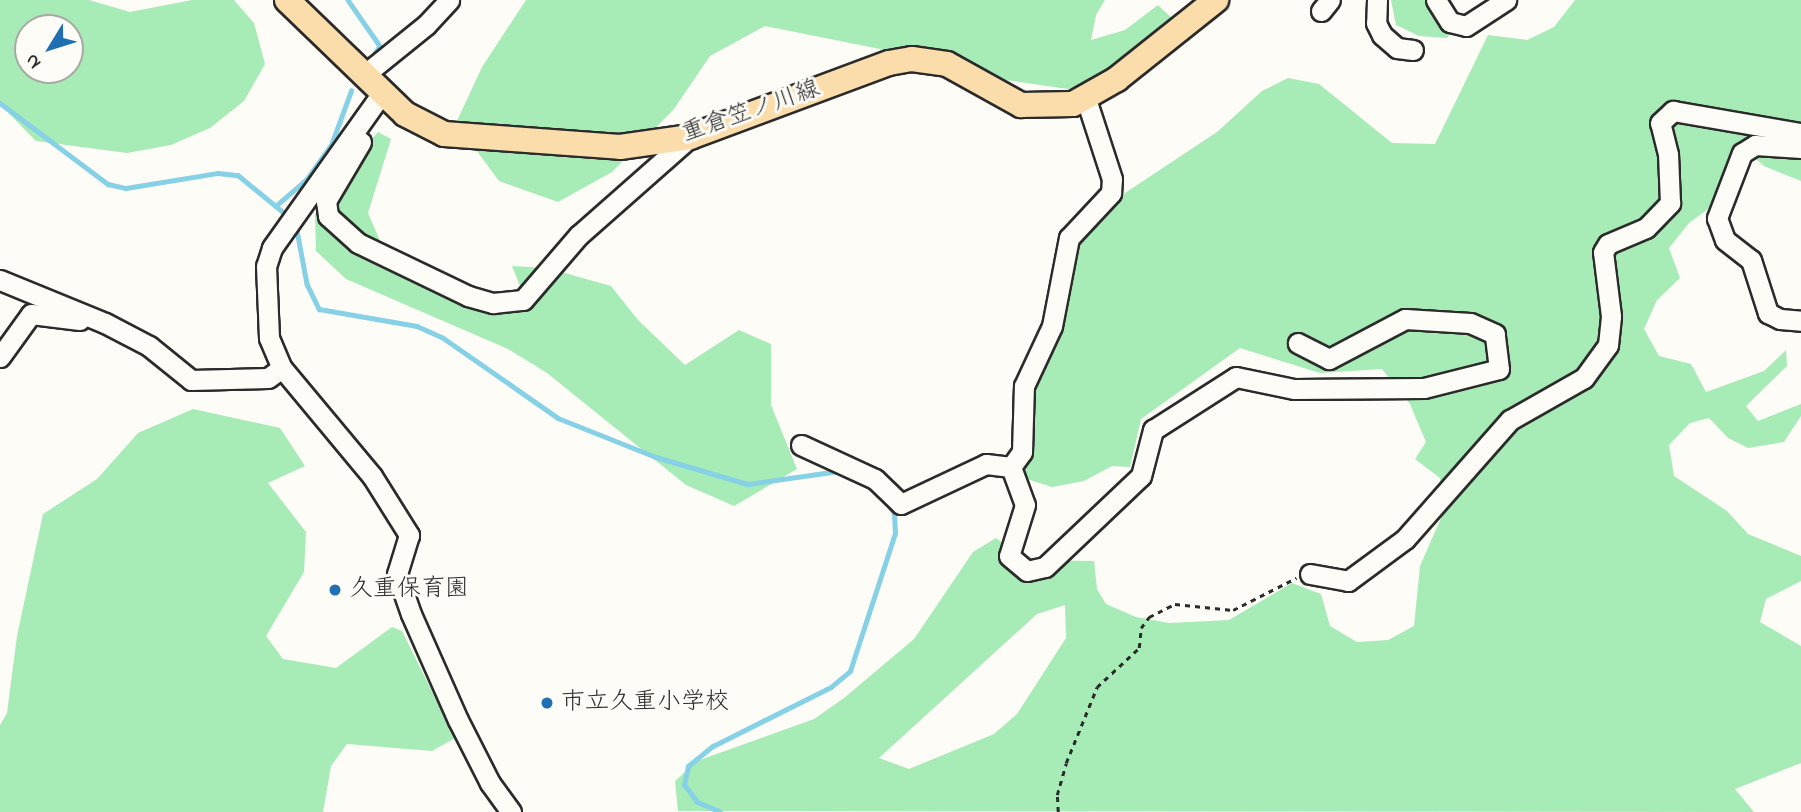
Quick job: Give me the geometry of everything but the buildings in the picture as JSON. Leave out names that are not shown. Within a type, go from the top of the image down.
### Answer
[{"type":"main road","name":"重倉笠ノ川線","points":[[287,0],[405,114],[444,134],[620,147],[690,137],[889,63],[912,59],[947,64],[1021,106],[1056,108],[1086,99],[1216,0]]},
{"type":"street","points":[[364,75],[426,25],[449,0]]},
{"type":"street","points":[[1377,0],[1376,23],[1382,36],[1397,48],[1412,50]]},
{"type":"street","points":[[1436,0],[1450,22],[1465,26],[1506,0]]},
{"type":"street","points":[[382,93],[373,121],[326,201],[328,216],[358,243],[467,296],[493,303],[523,300],[579,235],[690,137]]},
{"type":"street","points":[[382,93],[287,226],[266,266],[269,338],[282,368],[372,476],[409,535],[397,574],[411,614],[458,720],[490,783],[511,812]]},
{"type":"street","points":[[1011,467],[1022,452],[1024,386],[1052,326],[1069,238],[1111,193],[1112,179],[1086,99]]},
{"type":"street","points":[[1310,574],[1348,582],[1405,539],[1510,420],[1584,378],[1608,345],[1611,316],[1603,252],[1608,244],[1646,228],[1670,203],[1668,154],[1660,123],[1673,111],[1801,133]]},
{"type":"street","points":[[1801,148],[1755,145],[1742,153],[1717,218],[1725,240],[1751,260],[1768,313],[1801,321]]},
{"type":"street","points":[[0,279],[105,323],[149,346],[191,380],[268,378],[282,368]]},
{"type":"street","points":[[0,357],[31,314],[105,323]]},
{"type":"street","points":[[1011,467],[1025,505],[1009,556],[1027,571],[1045,566],[1140,476],[1153,430],[1236,377],[1294,389],[1424,388],[1499,369],[1495,334],[1470,323],[1405,319],[1329,359],[1298,343]]},
{"type":"street","points":[[801,445],[875,479],[901,503],[986,464],[1011,467]]},
{"type":"path","points":[[1058,812],[1057,795],[1066,763],[1097,687],[1139,648],[1141,628],[1149,617],[1175,604],[1233,610],[1290,579],[1310,574]]},
{"type":"green space","points":[[0,0],[89,0],[130,12],[192,0],[234,0],[254,23],[265,64],[244,101],[210,128],[171,145],[127,153],[36,141],[0,104]]},
{"type":"green space","points":[[526,0],[1105,0],[1096,15],[1091,40],[1125,30],[1158,5],[1176,22],[1127,70],[1068,89],[1006,80],[953,52],[890,51],[765,26],[710,56],[674,109],[612,172],[558,202],[499,181],[456,123],[482,67]]},
{"type":"green space","points":[[1391,0],[1450,0],[1456,25],[1447,38],[1419,36],[1396,25]]},
{"type":"green space","points":[[1575,0],[1801,0],[1801,181],[1764,166],[1738,143],[1715,204],[1689,223],[1669,248],[1680,278],[1657,300],[1644,329],[1659,356],[1691,364],[1706,392],[1764,371],[1786,350],[1787,366],[1746,406],[1758,421],[1801,404],[1801,416],[1784,442],[1748,448],[1728,438],[1709,418],[1690,423],[1669,445],[1674,476],[1727,511],[1748,534],[1801,556],[1801,581],[1766,599],[1760,622],[1801,646],[1801,763],[1735,789],[1754,812],[678,811],[675,781],[697,761],[814,719],[844,698],[914,639],[973,552],[996,538],[1025,560],[1094,561],[1097,589],[1106,604],[1136,617],[1169,623],[1229,620],[1292,583],[1321,594],[1330,626],[1357,642],[1388,640],[1414,626],[1420,566],[1445,509],[1440,478],[1415,459],[1426,442],[1410,404],[1382,369],[1320,373],[1240,348],[1141,419],[1130,467],[1112,466],[1084,481],[1052,487],[1024,478],[1015,447],[1031,412],[1041,353],[1080,237],[1125,193],[1217,132],[1262,91],[1288,78],[1319,84],[1392,143],[1435,144],[1488,35],[1527,40],[1554,27]],"holes":[[[1065,605],[1066,638],[1017,714],[994,734],[909,769],[879,758],[1037,614]]]},
{"type":"green space","points":[[378,132],[391,139],[368,213],[383,248],[463,297],[526,301],[512,266],[547,268],[611,286],[638,320],[685,365],[739,330],[771,344],[771,405],[797,469],[734,506],[686,485],[547,373],[508,349],[346,279],[316,251],[315,215],[335,181]]},
{"type":"green space","points":[[193,409],[280,428],[305,466],[268,483],[306,532],[304,572],[266,636],[283,659],[336,668],[392,627],[402,631],[455,738],[432,751],[347,744],[331,766],[323,812],[0,812],[0,725],[7,713],[17,636],[43,514],[97,479],[138,433]]},
{"type":"waterway","points":[[348,0],[380,46],[373,57]]},
{"type":"waterway","points":[[278,204],[306,180],[331,145],[351,91]]},
{"type":"waterway","points":[[0,103],[108,184],[126,188],[218,173],[238,175],[288,216]]},
{"type":"waterway","points":[[296,225],[307,284],[319,309],[417,326],[442,337],[558,418],[656,457],[748,484],[838,471]]},
{"type":"waterway","points":[[720,812],[697,802],[684,785],[688,766],[713,746],[831,687],[850,671],[895,533],[894,513],[883,499]]},
{"type":"place","name":"久重保育園","points":[[335,590]]},
{"type":"place","name":"市立久重小学校","points":[[547,703]]}]
